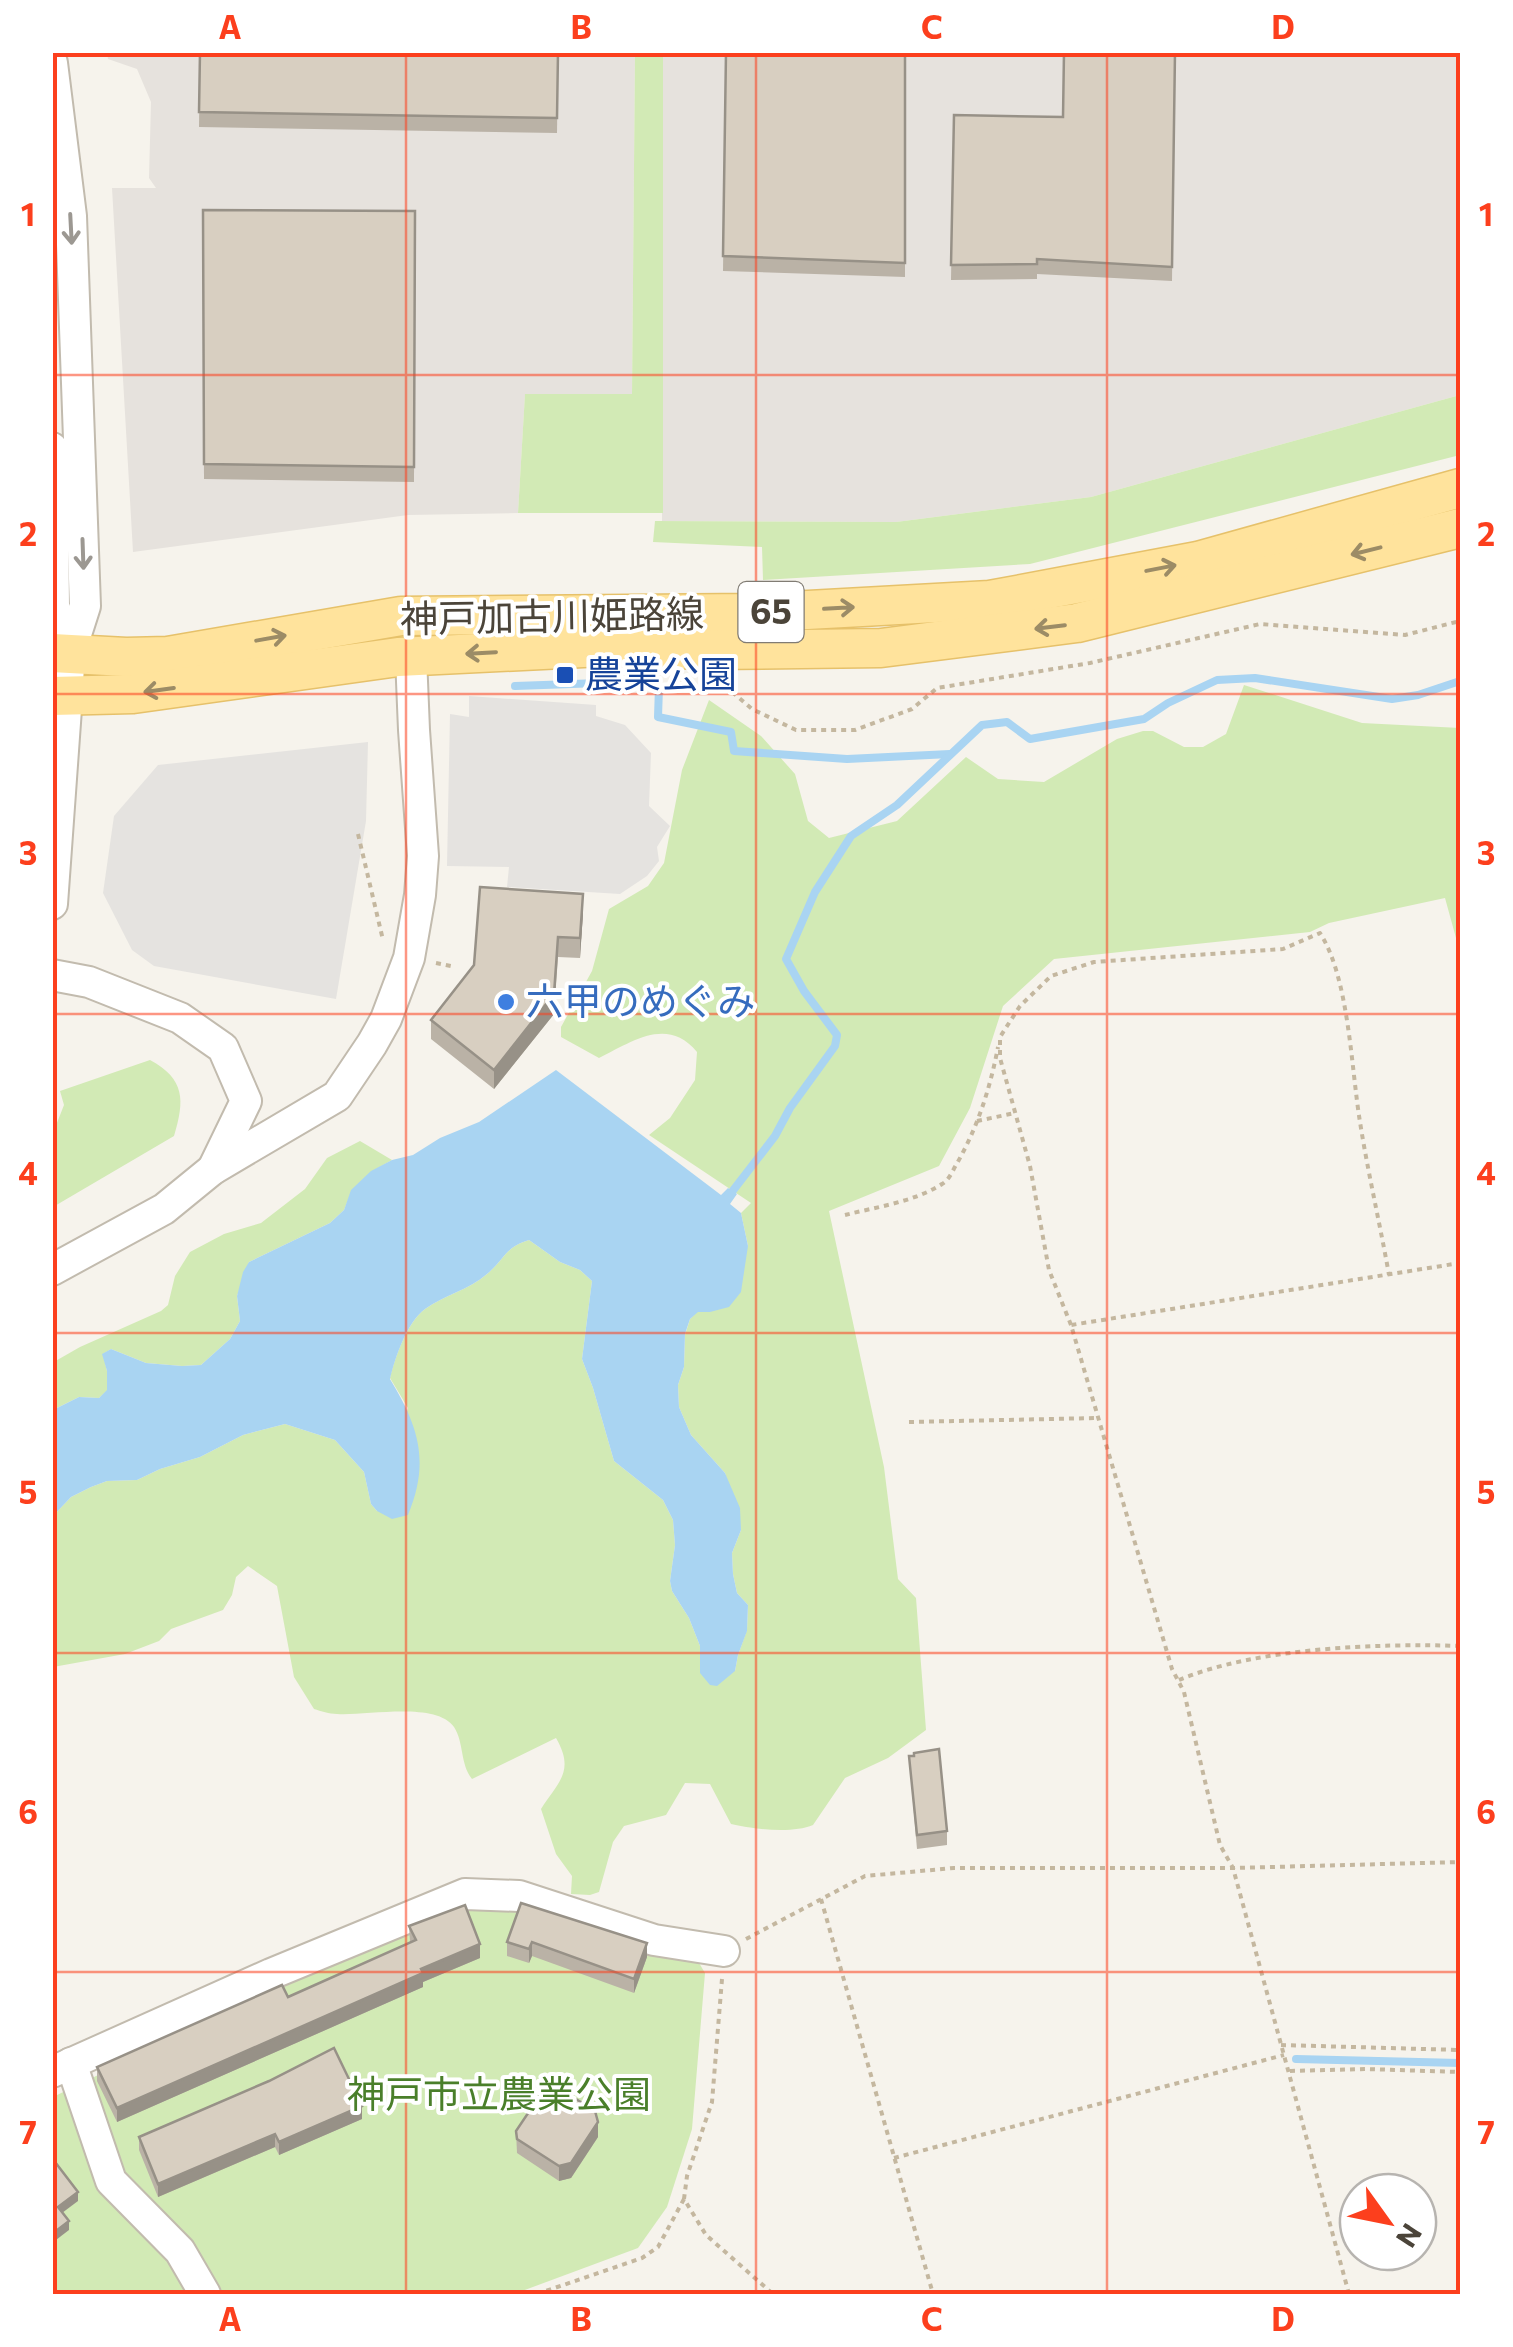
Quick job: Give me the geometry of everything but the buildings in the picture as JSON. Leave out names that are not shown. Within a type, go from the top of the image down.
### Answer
[{"type":"main road","name":"神戸加古川姫路線","points":[[61,653],[168,656],[402,616],[753,614],[990,600],[1198,561],[1460,488]]},
{"type":"main road","name":"神戸加古川姫路線","points":[[60,696],[133,694],[411,657],[603,647],[881,648],[1078,623],[1460,528]]},
{"type":"street","points":[[52,63],[71,216],[85,587],[85,606],[61,653]]},
{"type":"street","points":[[52,448],[54,606],[61,653],[52,904]]},
{"type":"street","points":[[52,1270],[164,1209],[213,1169],[337,1096],[372,1044],[409,958],[420,895],[423,856],[411,657]]},
{"type":"street","points":[[52,975],[89,982],[180,1018],[224,1048],[246,1101],[290,1123]]},
{"type":"street","points":[[213,1169],[246,1101]]},
{"type":"street","points":[[205,2294],[180,2252],[111,2180],[62,2068],[464,1894],[519,1896],[654,1940],[724,1951]]},
{"type":"path","points":[[712,650],[718,681],[752,709],[796,730],[855,730],[912,709],[937,688],[1090,663],[1260,624],[1405,635],[1460,621]]},
{"type":"path","points":[[845,1215],[914,1197],[946,1182],[968,1146],[991,1083],[1000,1038],[1020,1006],[1051,976],[1094,962],[1283,949],[1320,933],[1331,950],[1340,987],[1360,1126],[1389,1275]]},
{"type":"path","points":[[1000,1038],[1000,1058],[1030,1166],[1049,1270],[1071,1326],[1172,1669],[1184,1692],[1220,1845],[1233,1868],[1349,2294]]},
{"type":"path","points":[[977,1121],[1015,1113]]},
{"type":"path","points":[[1071,1326],[1460,1262]]},
{"type":"path","points":[[909,1422],[1098,1418]]},
{"type":"path","points":[[1178,1681],[1204,1670],[1279,1655],[1355,1648],[1460,1646]]},
{"type":"path","points":[[537,2294],[642,2258],[658,2247],[684,2199],[687,2176],[712,2102],[724,1951],[865,1876],[954,1868],[1233,1868],[1460,1862]]},
{"type":"path","points":[[822,1899],[933,2294]]},
{"type":"path","points":[[1281,2044],[1460,2050]]},
{"type":"path","points":[[894,2158],[1284,2055]]},
{"type":"path","points":[[1288,2070],[1460,2072]]},
{"type":"path","points":[[684,2199],[706,2235],[772,2294]]},
{"type":"shaded area","points":[[107,53],[635,53],[632,395],[525,395],[518,513],[408,515],[133,552],[112,188],[156,188],[149,178],[151,102],[137,69],[108,59]]},
{"type":"shaded area","points":[[663,53],[1460,53],[1460,395],[1091,497],[896,522],[662,521]]},
{"type":"shaded area","points":[[469,696],[596,705],[596,716],[625,725],[651,753],[649,806],[670,826],[657,847],[659,861],[647,876],[620,894],[507,887],[509,867],[447,866],[450,714],[469,717]]},
{"type":"shaded area","points":[[368,742],[366,821],[336,999],[154,966],[132,950],[103,893],[114,816],[158,765]]},
{"type":"green space","points":[[635,53],[663,53],[663,513],[518,513],[525,394],[632,394]]},
{"type":"green space","points":[[1460,395],[1460,455],[1030,564],[763,580],[762,547],[653,542],[655,521],[896,522],[1091,497]]},
{"type":"green space","points":[[1244,685],[1362,723],[1460,728],[1460,938],[1456,938],[1445,898],[1329,923],[1310,932],[1054,959],[1003,1006],[970,1108],[939,1166],[829,1211],[884,1467],[898,1579],[916,1598],[926,1730],[888,1758],[845,1778],[813,1825],[784,1830],[731,1824],[710,1784],[685,1783],[666,1815],[624,1826],[613,1842],[599,1892],[571,1894],[572,1876],[556,1854],[541,1809],[564,1768],[556,1738],[472,1779],[457,1733],[445,1719],[417,1712],[337,1714],[314,1709],[294,1677],[277,1586],[248,1566],[236,1577],[223,1610],[171,1629],[159,1641],[125,1654],[53,1667],[53,1516],[71,1497],[107,1481],[137,1480],[200,1457],[243,1435],[285,1424],[335,1440],[364,1472],[371,1504],[377,1511],[408,1408],[390,1378],[407,1331],[425,1309],[480,1280],[510,1250],[529,1240],[592,1281],[582,1359],[614,1461],[663,1500],[673,1520],[675,1545],[670,1581],[700,1646],[700,1673],[735,1671],[747,1630],[748,1605],[737,1593],[733,1574],[732,1553],[741,1530],[725,1473],[691,1435],[679,1407],[678,1385],[690,1319],[698,1311],[710,1312],[748,1246],[741,1213],[751,1203],[649,1135],[670,1118],[695,1080],[697,1052],[686,1041],[662,1034],[649,1035],[599,1058],[561,1037],[561,1027],[592,971],[609,909],[648,886],[664,863],[682,770],[709,700],[761,736],[795,774],[808,821],[829,838],[897,821],[966,757],[998,779],[1044,782],[1117,739],[1143,731],[1153,731],[1184,747],[1203,747],[1226,734]]},
{"type":"green space","points":[[150,1060],[170,1075],[179,1092],[180,1112],[174,1136],[53,1207],[53,1133],[64,1105],[60,1091]]},
{"type":"green space","points":[[360,1141],[392,1160],[352,1190],[344,1210],[330,1223],[249,1262],[237,1296],[240,1321],[230,1339],[201,1365],[146,1363],[111,1349],[103,1354],[108,1390],[99,1398],[79,1397],[53,1410],[52,1363],[161,1311],[168,1305],[175,1276],[190,1252],[224,1234],[261,1223],[305,1189],[327,1158]]},
{"type":"green space","name":"神戸市立農業公園","points":[[501,1879],[680,1931],[705,1973],[692,2129],[667,2207],[638,2248],[514,2294],[53,2294],[53,2097]]},
{"type":"water","points":[[556,1070],[721,1195],[728,1188],[737,1194],[730,1204],[741,1213],[748,1246],[741,1292],[729,1307],[698,1312],[690,1319],[678,1385],[679,1407],[691,1435],[725,1473],[740,1508],[741,1530],[732,1553],[733,1574],[737,1593],[748,1605],[747,1631],[735,1671],[717,1686],[710,1685],[700,1673],[700,1646],[670,1581],[675,1545],[673,1520],[663,1500],[614,1461],[582,1359],[592,1281],[529,1240],[510,1250],[480,1280],[425,1309],[403,1341],[390,1379],[408,1413],[418,1445],[419,1478],[408,1515],[392,1519],[377,1511],[371,1504],[364,1472],[335,1440],[285,1424],[243,1435],[200,1457],[137,1480],[107,1481],[91,1487],[71,1497],[53,1516],[53,1410],[79,1397],[99,1398],[107,1390],[102,1354],[111,1349],[146,1363],[201,1365],[230,1339],[240,1321],[237,1296],[249,1262],[330,1223],[344,1210],[351,1190],[371,1171],[479,1122]]},
{"type":"waterway","points":[[728,1197],[775,1136],[790,1108],[835,1046],[837,1035],[786,959],[815,892],[851,836],[897,805],[982,725],[1007,722],[1030,739],[1144,719],[1217,680],[1255,678],[1392,699],[1460,681]]},
{"type":"waterway","points":[[515,686],[629,682],[659,687],[658,717],[731,732],[734,751],[847,759],[950,754]]},
{"type":"waterway","points":[[1296,2059],[1460,2063]]},
{"type":"place","name":"農業公園","points":[[565,675]]},
{"type":"place","name":"六甲のめぐみ","points":[[506,1002]]}]
